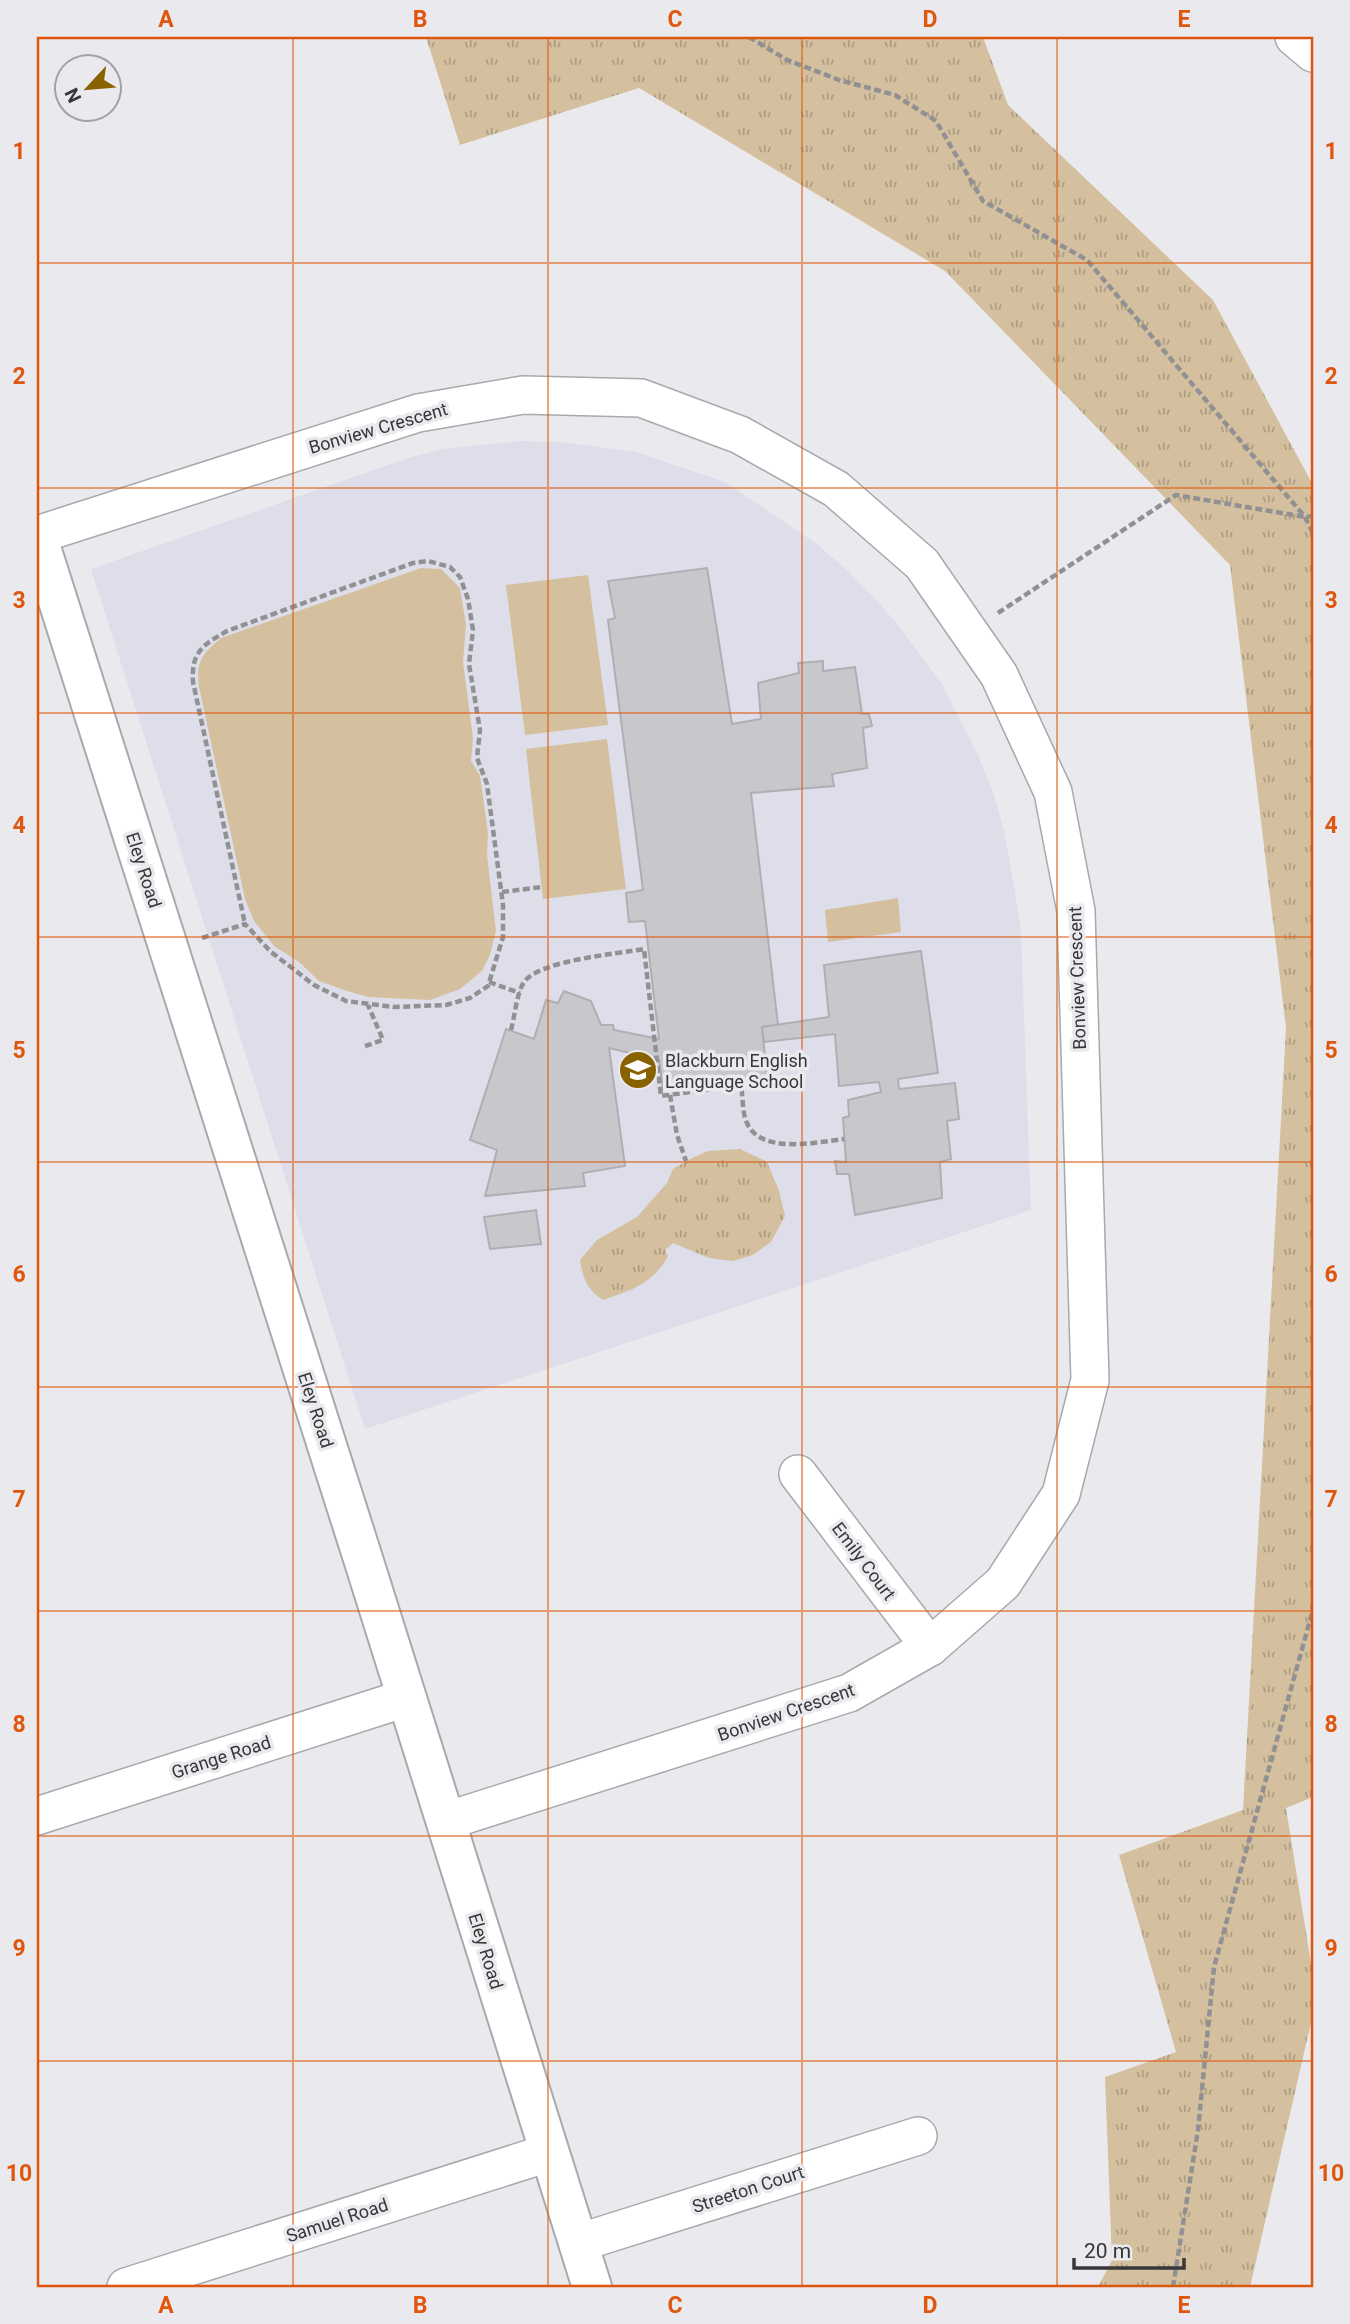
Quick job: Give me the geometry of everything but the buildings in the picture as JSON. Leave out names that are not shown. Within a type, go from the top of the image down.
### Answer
[{"type":"main road","name":"Eley Road","points":[[37,535],[592,2287]]},
{"type":"street","points":[[1294,37],[1313,53]]},
{"type":"street","name":"Bonview Crescent","points":[[37,535],[418,413],[523,394],[641,398],[740,435],[835,489],[922,564],[999,675],[1053,792],[1076,911],[1090,1380],[1061,1494],[1003,1583],[930,1647],[849,1693],[446,1821]]},
{"type":"street","name":"Emily Court","points":[[798,1474],[930,1647]]},
{"type":"street","name":"Grange Road","points":[[37,1816],[406,1698]]},
{"type":"street","name":"Streeton Court","points":[[578,2243],[918,2136]]},
{"type":"street","name":"Samuel Road","points":[[126,2287],[548,2153]]},
{"type":"path","points":[[749,37],[787,60],[839,80],[895,95],[936,121],[983,201],[1087,260],[1305,517],[1313,533]]},
{"type":"path","points":[[969,631],[1176,495],[1305,517],[1313,516]]},
{"type":"path","points":[[428,561],[450,567],[460,577],[468,598],[473,630],[468,664],[480,730],[477,758],[487,784],[502,892],[503,937],[488,986],[470,998],[446,1005],[368,1005],[346,1001],[314,985],[271,952],[245,924],[193,682],[192,667],[197,653],[209,641],[227,631],[413,563],[428,561]]},
{"type":"path","points":[[502,892],[542,887]]},
{"type":"path","points":[[168,949],[245,924]]},
{"type":"path","points":[[512,1030],[524,982],[536,972],[553,965],[644,949],[661,1097],[741,1085],[746,1123],[755,1135],[770,1143],[792,1145],[844,1139]]},
{"type":"path","points":[[489,982],[520,993]]},
{"type":"path","points":[[365,1046],[383,1040],[368,1005]]},
{"type":"path","points":[[670,1095],[677,1135],[686,1161]]},
{"type":"path","points":[[1173,2287],[1198,2130],[1214,1967],[1312,1613],[1313,1598]]},
{"type":"shaded area","name":"Blackburn English Language School","points":[[520,441],[561,442],[636,452],[725,482],[817,544],[847,570],[902,630],[943,686],[977,753],[993,792],[1004,830],[1015,892],[1021,930],[1031,1210],[365,1429],[91,569],[411,457],[443,449]]},
{"type":"green space","points":[[426,37],[983,37],[1008,105],[1213,300],[1313,485],[1313,1797],[1286,1808],[1313,1976],[1313,2014],[1250,2287],[1098,2287],[1112,2260],[1105,2077],[1176,2052],[1119,1855],[1243,1810],[1286,1028],[1230,565],[945,271],[639,88],[460,145]]},
{"type":"green space","points":[[421,568],[441,569],[460,588],[466,625],[463,662],[473,738],[471,761],[480,776],[488,833],[487,855],[496,931],[490,955],[482,971],[460,989],[430,1000],[369,997],[319,981],[299,962],[274,946],[254,921],[245,899],[199,687],[198,671],[204,654],[221,638]]},
{"type":"green space","points":[[588,575],[608,725],[525,735],[506,585]]},
{"type":"green space","points":[[607,739],[626,889],[543,899],[526,749]]},
{"type":"green space","points":[[898,898],[901,932],[828,942],[825,910]]},
{"type":"green space","points":[[740,1149],[767,1162],[779,1191],[785,1216],[771,1242],[753,1255],[733,1261],[709,1258],[673,1243],[665,1250],[668,1256],[656,1273],[640,1285],[603,1300],[589,1288],[580,1260],[597,1240],[637,1217],[667,1183],[673,1169],[708,1151]]},
{"type":"place","name":"Blackburn English Language School","points":[[638,1070]]}]
